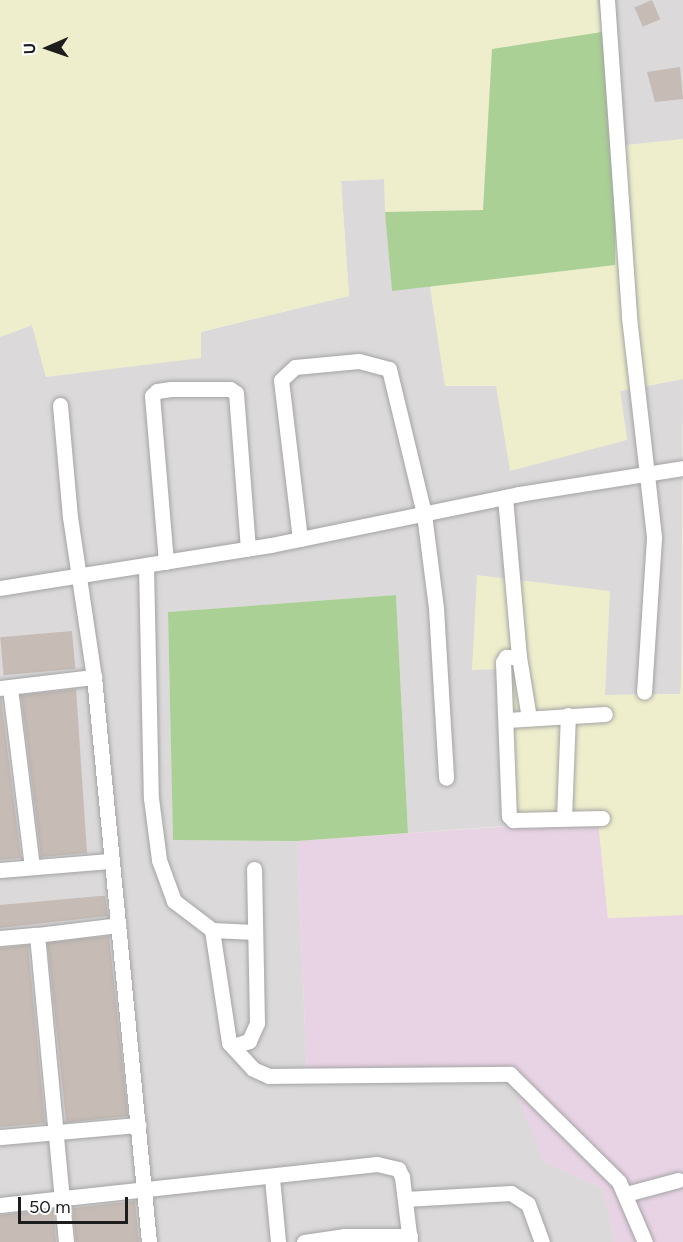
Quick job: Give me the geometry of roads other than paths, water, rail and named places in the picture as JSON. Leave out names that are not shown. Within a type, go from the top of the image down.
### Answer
[{"type":"street","points":[[607,0],[629,316],[645,475],[654,538],[644,692]]},
{"type":"street","points":[[300,539],[281,380],[295,367],[359,361],[389,369],[424,514],[436,608],[446,778]]},
{"type":"street","points":[[166,562],[152,396],[157,391],[171,388],[230,389],[237,396],[248,549]]},
{"type":"street","points":[[60,405],[70,517],[81,577],[94,677],[110,861],[149,1242]]},
{"type":"street","points":[[0,588],[248,549],[505,497],[683,468]]},
{"type":"street","points":[[505,497],[519,657],[529,718]]},
{"type":"street","points":[[146,566],[150,798],[159,860],[174,901],[212,930],[255,932]]},
{"type":"street","points":[[519,657],[506,657],[503,662],[510,819],[602,818]]},
{"type":"street","points":[[32,867],[5,688],[94,677]]},
{"type":"street","points":[[507,720],[605,714]]},
{"type":"street","points":[[564,818],[568,715]]},
{"type":"street","points":[[0,870],[110,861]]},
{"type":"street","points":[[233,1046],[249,1041],[257,1023],[254,869]]},
{"type":"street","points":[[0,938],[118,925]]},
{"type":"street","points":[[212,930],[225,1038],[253,1069],[269,1076],[506,1072],[606,1166],[626,1194],[645,1242]]},
{"type":"street","points":[[37,935],[66,1242]]},
{"type":"street","points":[[0,1137],[138,1125]]},
{"type":"street","points":[[0,1205],[273,1178],[377,1164],[398,1169],[405,1199],[410,1239],[344,1239],[304,1242]]},
{"type":"street","points":[[273,1178],[278,1242]]},
{"type":"street","points":[[626,1194],[678,1180]]},
{"type":"street","points":[[405,1199],[511,1192],[528,1204],[542,1242]]}]
